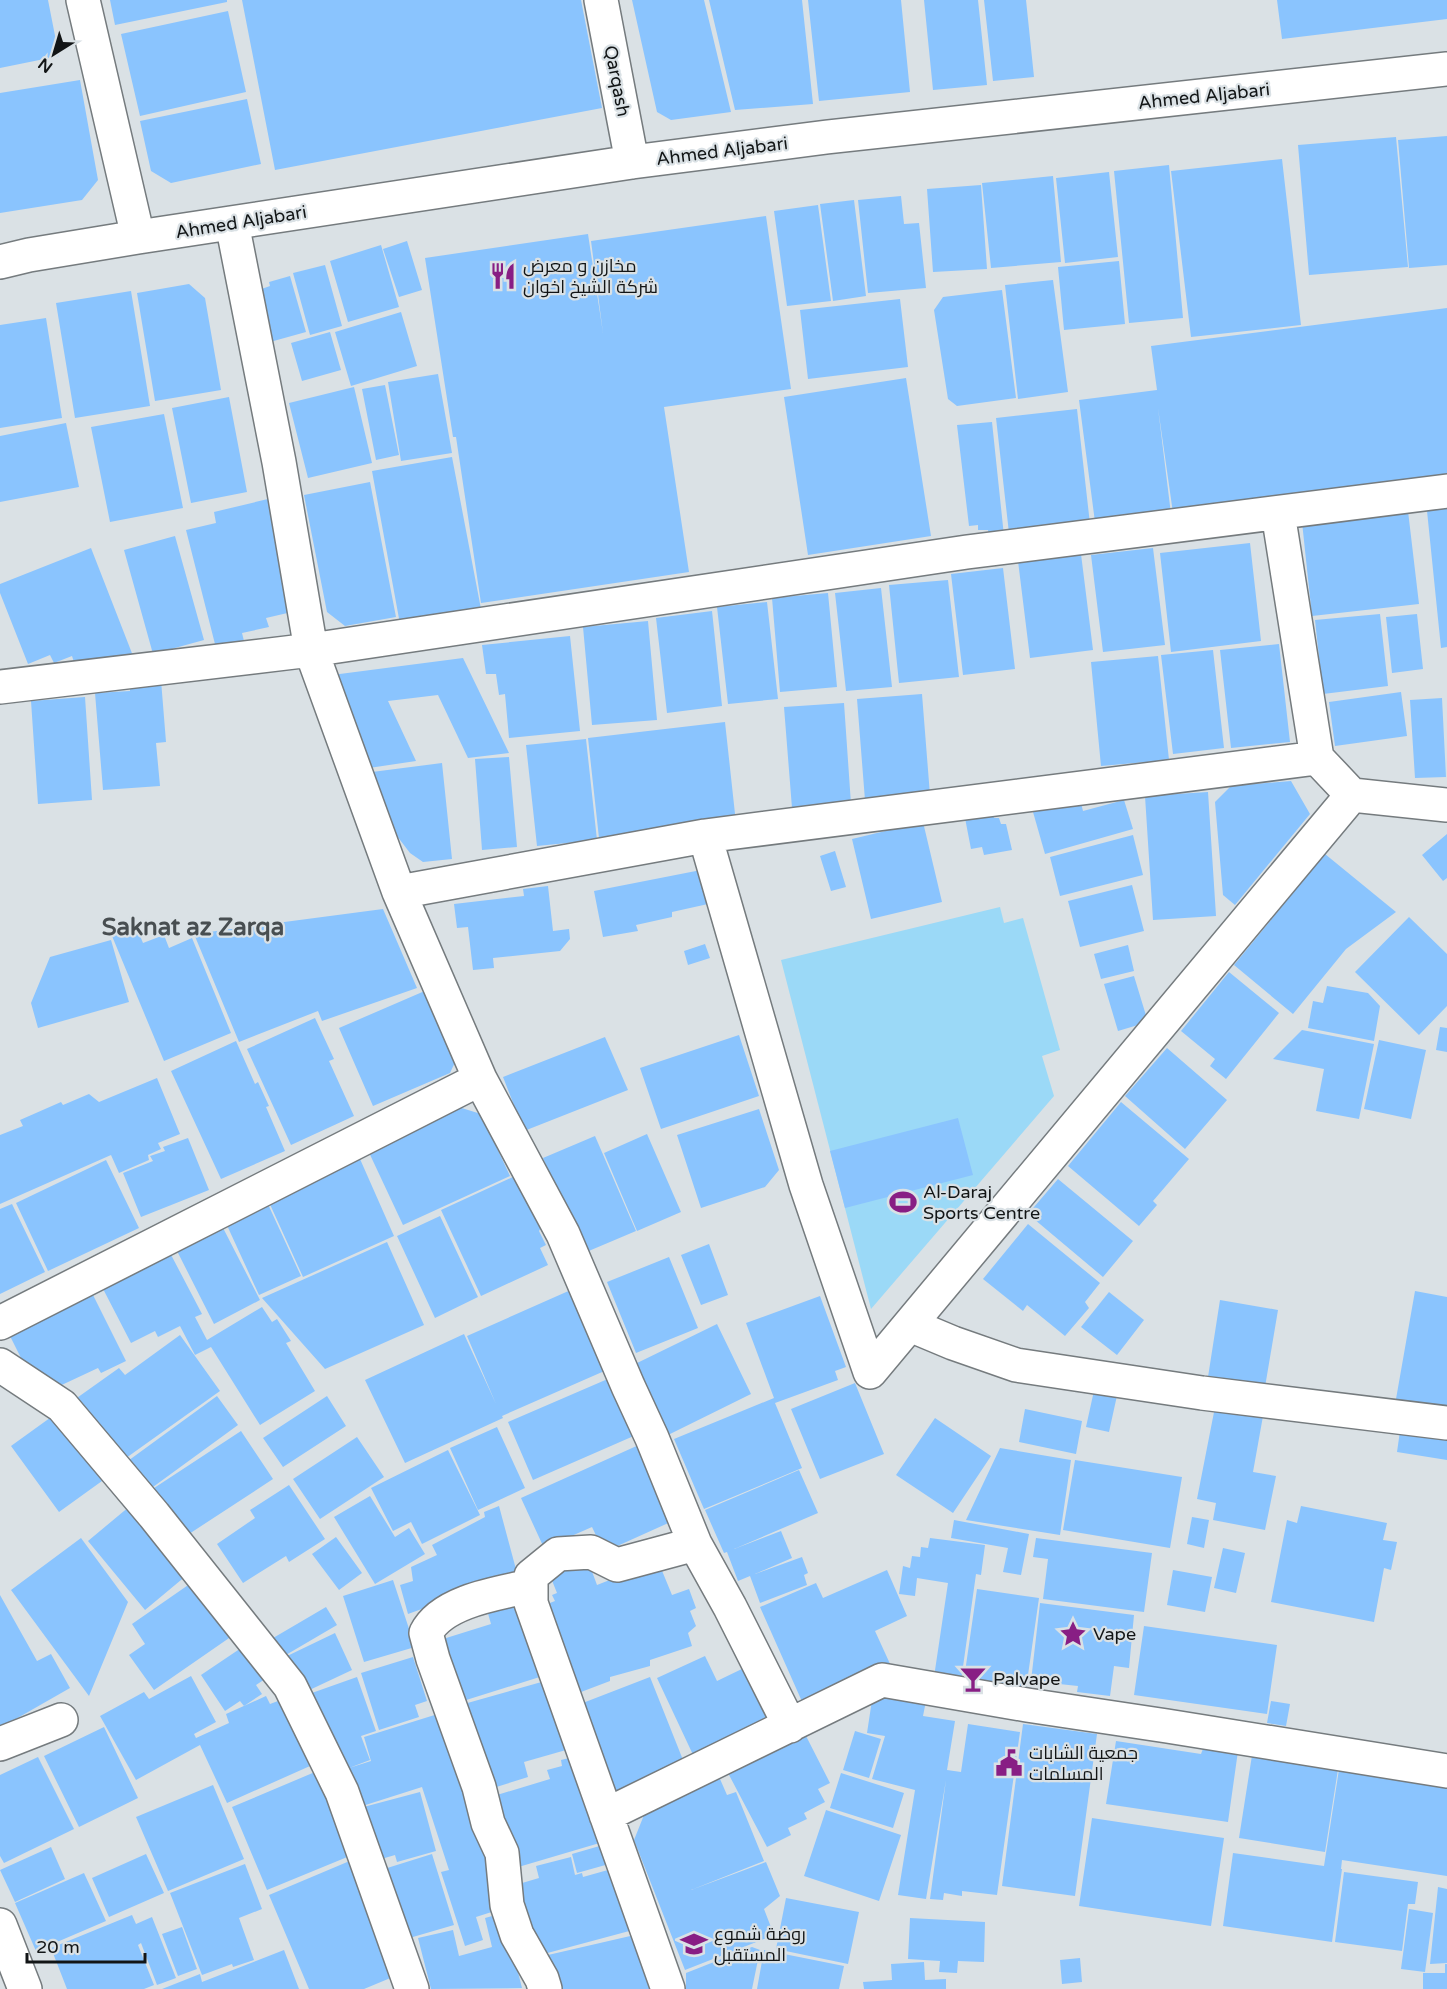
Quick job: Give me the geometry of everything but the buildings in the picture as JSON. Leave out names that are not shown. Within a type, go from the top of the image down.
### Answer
[{"type":"street","points":[[83,0],[138,237]]},
{"type":"street","name":"Qarqash","points":[[601,0],[632,162]]},
{"type":"street","name":"Ahmed Aljabari","points":[[0,262],[138,237],[632,162],[838,136],[1447,69]]},
{"type":"street","points":[[232,223],[279,462],[311,650],[399,892],[480,1079],[562,1234],[652,1438],[695,1544],[730,1607],[790,1726]]},
{"type":"street","points":[[0,687],[311,650],[967,552],[1447,491]]},
{"type":"street","points":[[1278,513],[1317,758],[1352,795],[1447,805]]},
{"type":"street","points":[[399,892],[705,836],[1317,758]]},
{"type":"street","points":[[705,836],[806,1185],[870,1372],[1352,795]]},
{"type":"street","points":[[0,1323],[480,1079]]},
{"type":"street","points":[[910,1324],[953,1343],[1016,1365],[1202,1393],[1447,1424]]},
{"type":"street","points":[[0,1365],[62,1406],[154,1515],[290,1686],[342,1792],[412,1989]]},
{"type":"street","points":[[668,1989],[531,1603],[531,1576],[558,1554],[591,1552],[617,1564],[695,1544]]},
{"type":"street","points":[[531,1586],[498,1593],[446,1612],[430,1625],[426,1633],[433,1659],[479,1787],[488,1823],[502,1853],[507,1905],[517,1935],[542,1979],[545,1989]]},
{"type":"street","points":[[606,1815],[882,1680],[1016,1704],[1447,1771]]},
{"type":"street","points":[[0,1744],[62,1720]]},
{"type":"street","points":[[0,1924],[25,1989]]},
{"type":"shaded area","name":"Al-Daraj Sports Centre","points":[[1000,907],[1004,923],[1023,918],[1060,1050],[1042,1056],[1054,1096],[871,1309],[781,960]]},
{"type":"place","name":"مخازن و معرض شركة الشيخ اخوان","points":[[503,276]]},
{"type":"place","name":"Al-Daraj Sports Centre","points":[[903,1202]]},
{"type":"place","name":"Vape","points":[[1073,1634]]},
{"type":"place","name":"Palvape","points":[[973,1679]]},
{"type":"place","name":"جمعية الشابات المسلمات","points":[[1009,1763]]},
{"type":"place","name":"روضة شموع المستقبل","points":[[694,1944]]},
{"type":"district","name":"Saknat az Zarqa","points":[[193,927]]}]
